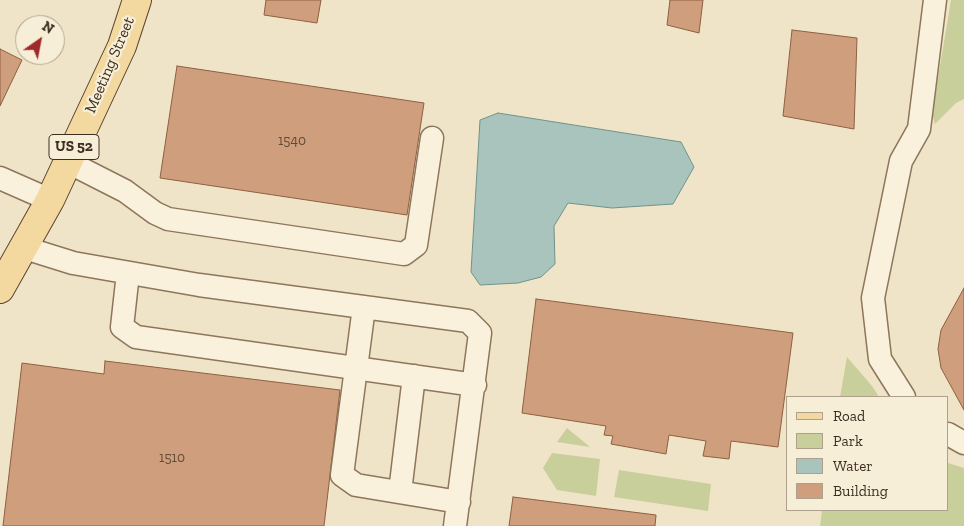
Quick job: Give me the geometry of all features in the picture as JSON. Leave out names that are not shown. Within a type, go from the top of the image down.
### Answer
[{"type":"main road","name":"Meeting Street","points":[[0,290],[25,248],[68,162],[122,46],[137,0]]},
{"type":"lane","points":[[903,396],[880,359],[873,298],[901,161],[919,129],[935,0]]},
{"type":"lane","points":[[68,162],[125,191],[155,213],[168,219],[404,254],[416,245],[432,138]]},
{"type":"lane","points":[[0,178],[50,200]]},
{"type":"lane","points":[[25,248],[73,263],[199,285],[468,321],[480,332],[475,385],[455,526]]},
{"type":"lane","points":[[128,273],[122,327],[136,338],[475,385]]},
{"type":"lane","points":[[364,307],[342,475],[356,485],[459,502]]},
{"type":"lane","points":[[400,492],[414,376]]},
{"type":"lane","points":[[949,435],[964,443]]},
{"type":"green space","points":[[951,0],[964,0],[964,99],[956,103],[935,124],[932,114]]},
{"type":"green space","points":[[847,357],[878,396],[840,396]]},
{"type":"green space","points":[[567,428],[590,447],[557,442]]},
{"type":"green space","points":[[552,453],[600,459],[596,496],[557,490],[543,468]]},
{"type":"green space","points":[[949,463],[964,468],[964,526],[820,526],[822,511],[949,511]]},
{"type":"green space","points":[[619,470],[711,484],[708,511],[614,497]]},
{"type":"water","points":[[498,113],[681,142],[694,167],[673,204],[612,208],[568,203],[554,226],[555,264],[541,277],[518,283],[480,285],[471,272],[480,120]]},
{"type":"building","points":[[266,0],[321,0],[317,23],[264,15]]},
{"type":"building","points":[[670,0],[703,0],[699,33],[667,25]]},
{"type":"building","points":[[792,30],[857,38],[854,129],[783,116]]},
{"type":"building","points":[[0,49],[15,56],[15,65],[20,65],[0,106]]},
{"type":"building","points":[[177,66],[424,103],[407,215],[160,178]]},
{"type":"building","points":[[964,288],[964,410],[941,368],[938,349],[941,330]]},
{"type":"building","points":[[536,299],[793,333],[778,447],[731,441],[729,459],[703,456],[706,441],[669,435],[666,454],[611,444],[613,436],[604,435],[606,426],[522,413]]},
{"type":"building","points":[[105,361],[340,390],[324,526],[3,526],[22,363],[104,374]]},
{"type":"building","points":[[513,497],[656,515],[655,526],[509,526]]}]
